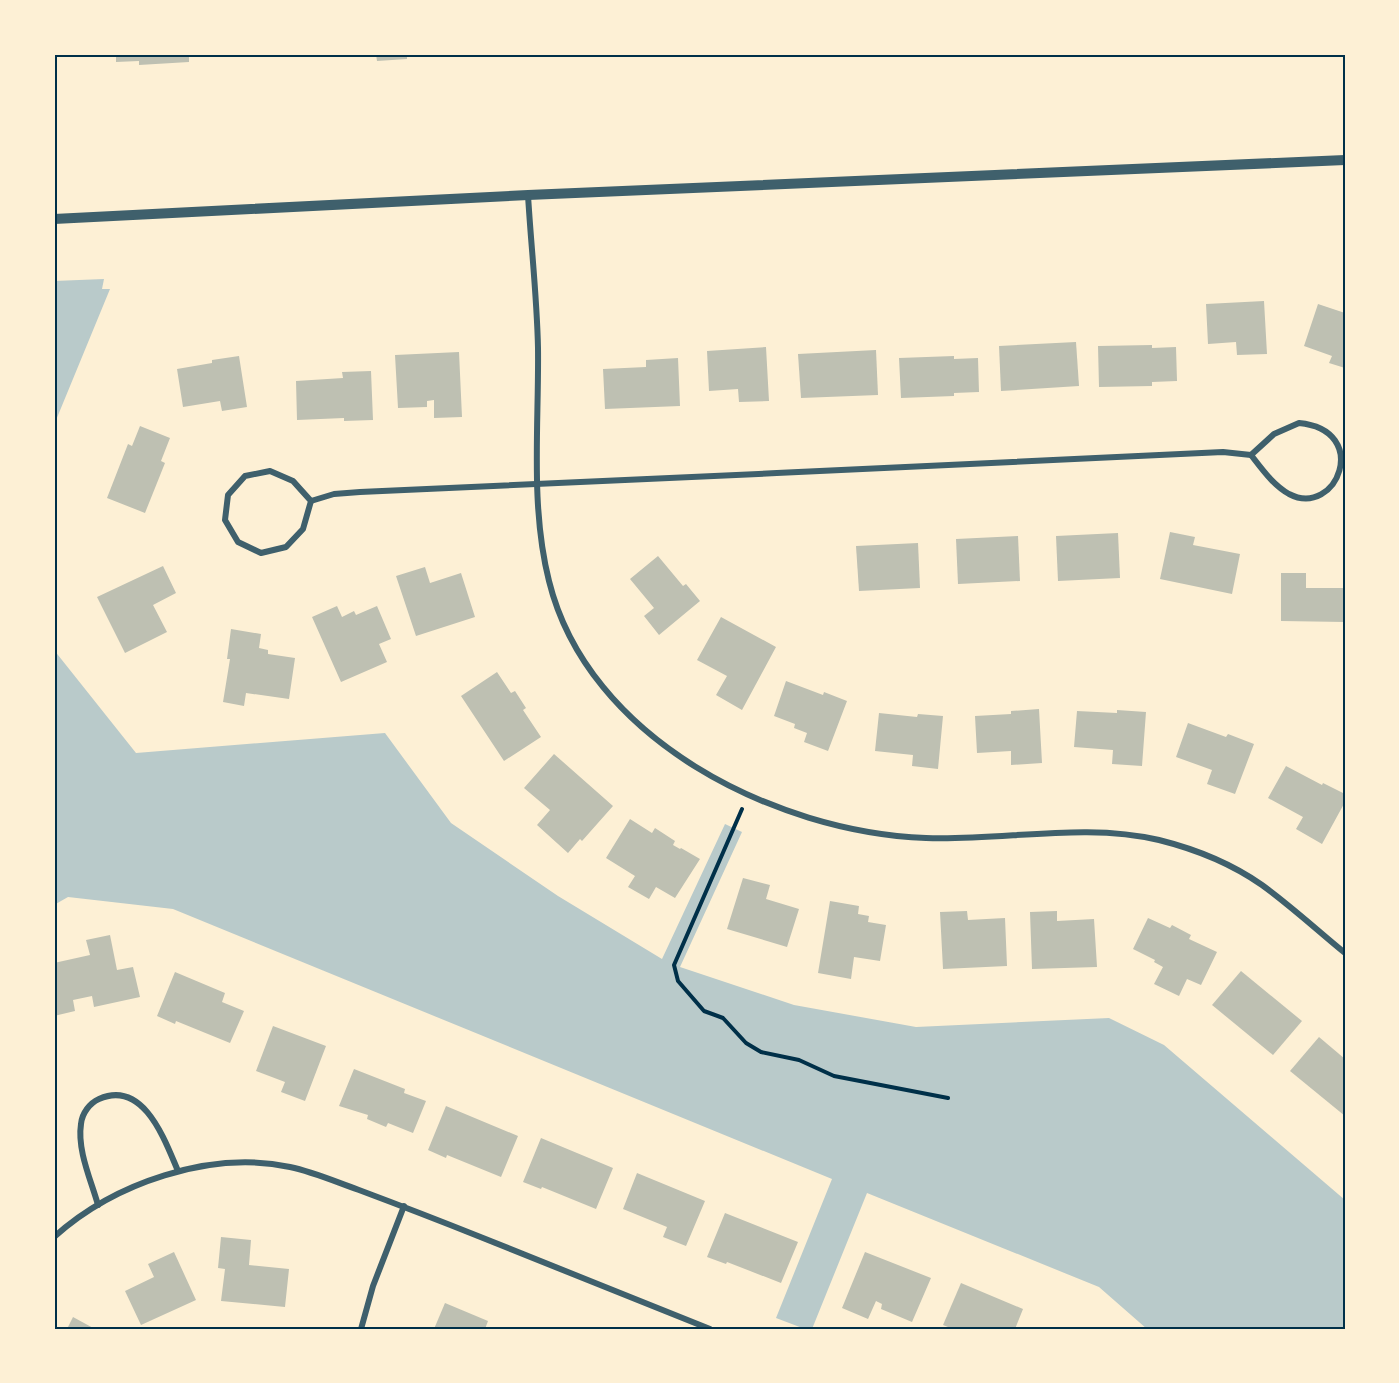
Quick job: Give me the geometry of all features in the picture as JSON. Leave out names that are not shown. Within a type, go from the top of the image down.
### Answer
[{"type":"street","points":[[54,219],[528,195],[1345,160]]},
{"type":"street","points":[[528,195],[538,345],[538,485],[544,559],[550,585],[567,630],[594,676],[622,710],[647,732],[685,759],[748,795],[819,821],[878,834],[923,838],[968,839],[1102,833],[1131,835],[1179,845],[1225,863],[1262,885],[1345,953]]},
{"type":"street","points":[[311,501],[334,494],[360,492],[983,462],[1223,452],[1251,454],[1274,434],[1299,423],[1314,424],[1334,437],[1342,456],[1341,470],[1334,483],[1322,494],[1306,499],[1289,494],[1270,479],[1251,454]]},
{"type":"street","points":[[270,471],[293,481],[311,501],[303,528],[286,547],[261,553],[238,542],[225,520],[228,495],[245,476],[270,471]]},
{"type":"street","points":[[98,1205],[80,1134],[81,1121],[86,1110],[100,1098],[123,1096],[139,1103],[149,1113],[165,1140],[178,1171]]},
{"type":"street","points":[[54,1238],[98,1205],[145,1182],[178,1171],[243,1164],[289,1167],[313,1173],[404,1206],[710,1329]]},
{"type":"street","points":[[361,1329],[373,1286],[404,1206]]},
{"type":"path","points":[[748,795],[674,965],[678,981],[704,1011],[723,1018],[746,1043],[761,1052],[799,1060],[834,1076],[948,1098]]},
{"type":"shaded area","points":[[104,279],[102,289],[110,289],[54,425],[54,281]]},
{"type":"shaded area","points":[[54,650],[136,753],[385,733],[451,823],[558,896],[662,959],[725,824],[742,832],[680,967],[794,1005],[916,1027],[1109,1018],[1164,1045],[1345,1200],[1345,1329],[1147,1329],[1099,1287],[867,1193],[812,1329],[805,1329],[776,1318],[832,1179],[173,909],[68,897],[54,905]]},
{"type":"building","points":[[116,54],[189,54],[189,62],[139,65],[139,61],[116,62]]},
{"type":"building","points":[[376,54],[407,54],[407,59],[377,61]]},
{"type":"building","points":[[471,54],[490,54],[490,56],[471,57]]},
{"type":"building","points":[[1264,301],[1267,354],[1237,355],[1236,342],[1208,344],[1206,304]]},
{"type":"building","points":[[1318,304],[1345,313],[1345,368],[1329,363],[1332,356],[1304,346]]},
{"type":"building","points":[[1076,342],[1079,386],[1001,391],[999,346]]},
{"type":"building","points":[[1152,345],[1152,348],[1176,347],[1177,381],[1152,382],[1152,386],[1099,387],[1098,346]]},
{"type":"building","points":[[766,347],[769,401],[739,402],[738,389],[709,391],[707,351]]},
{"type":"building","points":[[876,350],[878,395],[801,398],[798,354]]},
{"type":"building","points":[[459,352],[462,417],[434,418],[434,400],[427,401],[427,407],[398,408],[395,355]]},
{"type":"building","points":[[239,356],[247,407],[222,411],[220,401],[183,407],[177,369]]},
{"type":"building","points":[[954,356],[954,359],[978,358],[979,392],[954,393],[954,396],[901,398],[899,358]]},
{"type":"building","points":[[678,358],[680,406],[605,409],[603,369],[646,367],[646,360]]},
{"type":"building","points":[[371,371],[373,420],[344,421],[344,418],[297,420],[296,381],[343,378],[342,372]]},
{"type":"building","points":[[140,426],[170,438],[161,461],[165,463],[145,513],[107,498],[128,444],[132,446]]},
{"type":"building","points":[[1170,532],[1195,537],[1193,545],[1240,554],[1232,594],[1160,579]]},
{"type":"building","points":[[1118,533],[1120,578],[1058,581],[1056,536]]},
{"type":"building","points":[[1018,536],[1020,581],[958,584],[956,539]]},
{"type":"building","points":[[918,543],[920,588],[859,591],[856,546]]},
{"type":"building","points":[[658,556],[683,586],[686,584],[700,601],[659,635],[644,616],[654,608],[630,579]]},
{"type":"building","points":[[163,566],[176,593],[153,605],[167,632],[125,653],[97,597]]},
{"type":"building","points":[[425,567],[430,583],[461,573],[475,617],[416,636],[396,576]]},
{"type":"building","points":[[1281,573],[1306,573],[1306,588],[1345,588],[1345,622],[1281,621]]},
{"type":"building","points":[[337,606],[342,617],[354,611],[356,615],[377,606],[391,639],[379,644],[387,662],[341,682],[312,617]]},
{"type":"building","points":[[721,617],[776,647],[742,710],[716,695],[727,676],[697,660]]},
{"type":"building","points":[[231,629],[261,634],[259,648],[268,650],[268,654],[295,658],[289,699],[246,693],[244,706],[223,702],[230,659],[227,659]]},
{"type":"building","points":[[497,672],[511,693],[515,691],[526,708],[523,710],[541,737],[504,761],[461,696]]},
{"type":"building","points":[[786,681],[847,701],[828,751],[804,742],[807,733],[794,728],[795,724],[774,716]]},
{"type":"building","points":[[1039,709],[1042,763],[1011,765],[1011,751],[977,753],[975,716],[1011,714],[1011,711]]},
{"type":"building","points":[[1117,710],[1146,712],[1142,766],[1112,764],[1113,750],[1074,747],[1077,711],[1117,713]]},
{"type":"building","points":[[879,713],[917,717],[918,714],[943,716],[938,769],[912,766],[913,755],[875,751]]},
{"type":"building","points":[[1188,723],[1226,737],[1228,734],[1254,744],[1235,794],[1207,784],[1212,770],[1176,757]]},
{"type":"building","points":[[554,754],[613,806],[582,841],[580,839],[568,853],[537,825],[550,810],[524,788]]},
{"type":"building","points":[[1286,766],[1345,794],[1345,802],[1322,844],[1296,829],[1303,817],[1268,798]]},
{"type":"building","points":[[630,819],[652,833],[655,828],[675,841],[673,845],[700,859],[675,898],[656,887],[649,899],[628,887],[635,876],[606,858]]},
{"type":"building","points":[[743,878],[770,885],[766,899],[799,909],[787,947],[727,929]]},
{"type":"building","points":[[830,901],[859,906],[858,914],[869,916],[868,922],[886,925],[880,961],[854,957],[851,979],[818,973]]},
{"type":"building","points":[[967,911],[968,920],[1005,918],[1007,966],[943,969],[940,912]]},
{"type":"building","points":[[1057,911],[1057,921],[1094,919],[1097,967],[1032,969],[1030,912]]},
{"type":"building","points":[[1148,918],[1170,928],[1172,925],[1191,935],[1189,939],[1217,952],[1201,985],[1187,979],[1179,996],[1154,984],[1163,967],[1154,962],[1155,960],[1133,949]]},
{"type":"building","points":[[110,935],[117,970],[133,967],[140,997],[94,1007],[92,996],[73,1000],[75,1011],[54,1016],[54,963],[90,955],[86,940]]},
{"type":"building","points":[[1241,971],[1302,1021],[1273,1055],[1212,1005]]},
{"type":"building","points":[[175,972],[225,993],[222,1002],[244,1011],[230,1043],[176,1021],[175,1024],[157,1016]]},
{"type":"building","points":[[273,1026],[326,1046],[305,1101],[281,1092],[285,1082],[256,1071]]},
{"type":"building","points":[[1319,1037],[1345,1059],[1345,1116],[1290,1071]]},
{"type":"building","points":[[354,1069],[405,1089],[404,1093],[426,1101],[413,1133],[388,1123],[386,1127],[367,1119],[368,1115],[339,1106]]},
{"type":"building","points":[[446,1106],[518,1136],[501,1177],[447,1155],[446,1158],[428,1150]]},
{"type":"building","points":[[541,1138],[613,1168],[596,1209],[542,1187],[541,1189],[523,1182]]},
{"type":"building","points":[[637,1173],[705,1201],[686,1246],[663,1237],[667,1227],[623,1209]]},
{"type":"building","points":[[725,1213],[798,1242],[781,1283],[727,1262],[726,1264],[707,1257]]},
{"type":"building","points":[[221,1237],[251,1240],[249,1265],[289,1269],[285,1307],[221,1301],[225,1269],[218,1268]]},
{"type":"building","points":[[174,1252],[196,1300],[141,1325],[125,1291],[154,1277],[148,1264]]},
{"type":"building","points":[[865,1252],[931,1278],[912,1322],[881,1309],[882,1304],[876,1301],[868,1319],[842,1308]]},
{"type":"building","points":[[961,1283],[1023,1309],[1015,1329],[953,1329],[943,1325]]},
{"type":"building","points":[[445,1303],[488,1321],[485,1329],[434,1329]]},
{"type":"building","points":[[73,1317],[95,1329],[67,1329]]}]
